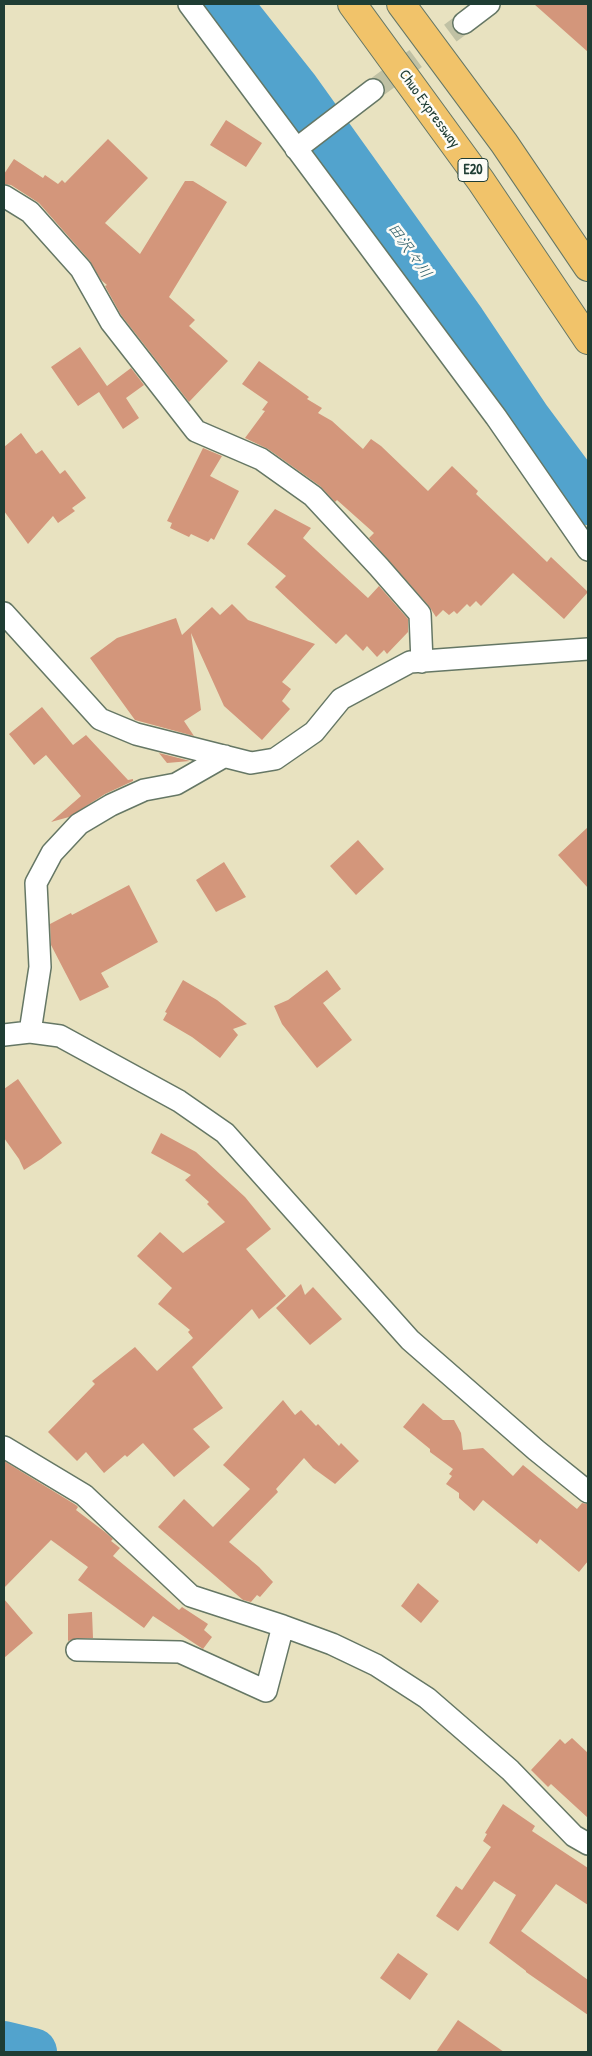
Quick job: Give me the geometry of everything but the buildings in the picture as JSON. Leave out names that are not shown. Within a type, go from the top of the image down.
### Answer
[{"type":"highway","name":"Chuo Expressway","points":[[352,4],[481,181],[588,340]]},
{"type":"highway","name":"E20","points":[[400,4],[504,143],[588,267]]},
{"type":"street","points":[[190,4],[496,417],[588,550]]},
{"type":"street","points":[[464,23],[488,4]]},
{"type":"street","points":[[296,149],[373,90]]},
{"type":"street","points":[[4,196],[30,212],[81,269],[111,322],[196,431],[261,459],[313,496],[379,567],[420,614],[422,662]]},
{"type":"street","points":[[4,613],[100,719],[136,734],[251,762],[275,759],[314,732],[341,699],[410,662],[588,649]]},
{"type":"street","points":[[30,1032],[40,967],[36,883],[52,852],[79,824],[111,805],[144,790],[176,784],[225,756]]},
{"type":"street","points":[[4,1036],[30,1032],[60,1036],[180,1101],[225,1133],[410,1340],[536,1450],[588,1492]]},
{"type":"street","points":[[4,1446],[84,1495],[191,1596],[332,1644],[376,1665],[427,1698],[510,1770],[574,1836],[588,1844]]},
{"type":"street","points":[[78,1650],[180,1652],[266,1691],[283,1626]]},
{"type":"waterway","name":"田沢々川","points":[[228,4],[296,90],[462,322],[527,419],[588,501]]},
{"type":"waterway","points":[[4,2045],[33,2052]]},
{"type":"tunnel","points":[[373,90],[464,23]]}]
